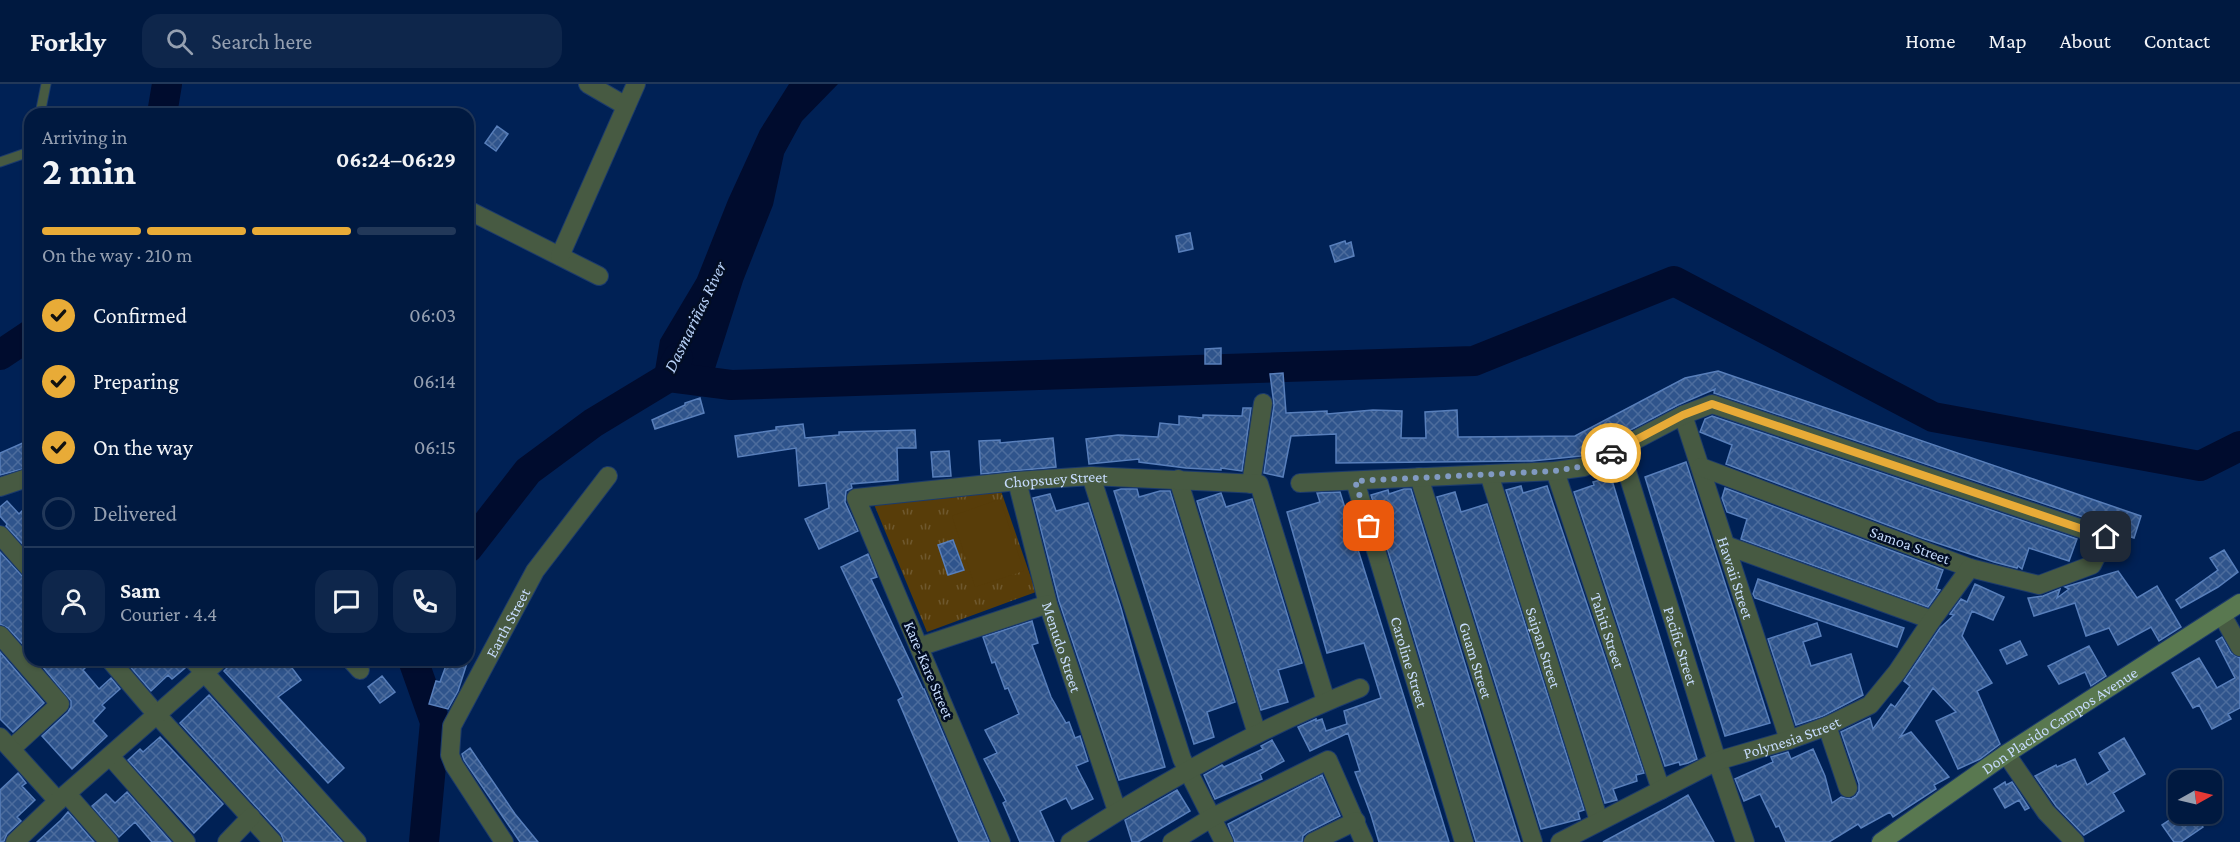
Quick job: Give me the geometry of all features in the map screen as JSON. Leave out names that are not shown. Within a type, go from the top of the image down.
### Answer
[{"type":"main road","name":"Don Placido Campos Avenue","points":[[1881,842],[1904,835],[2006,754],[2240,603]]},
{"type":"street","points":[[588,84],[626,106]]},
{"type":"street","points":[[560,256],[636,84]]},
{"type":"street","points":[[474,213],[599,276]]},
{"type":"street","points":[[1263,403],[1255,484],[1326,701]]},
{"type":"street","name":"Samoa Street","points":[[1683,415],[1712,404],[2106,537],[2092,564],[2039,585],[1970,567],[1701,467]]},
{"type":"street","points":[[1300,483],[1555,471],[1584,466],[1683,415]]},
{"type":"street","name":"Hawaii Street","points":[[1683,415],[1789,740]]},
{"type":"street","name":"Pacific Street","points":[[1620,449],[1744,842]]},
{"type":"street","name":"Tahiti Street","points":[[1555,471],[1661,790]]},
{"type":"street","name":"Saipan Street","points":[[1489,474],[1599,821]]},
{"type":"street","name":"Earth Street","points":[[504,842],[454,765],[450,755],[452,726],[535,571],[609,476]]},
{"type":"street","points":[[1091,476],[1178,748],[1224,842]]},
{"type":"street","name":"Chopsuey Street","points":[[856,498],[1017,481],[1091,476],[1255,484]]},
{"type":"street","name":"Guam Street","points":[[1419,477],[1533,842]]},
{"type":"street","points":[[1178,479],[1257,734]]},
{"type":"street","points":[[0,487],[24,480]]},
{"type":"street","name":"Menudo Street","points":[[1017,481],[1048,604],[1117,811]]},
{"type":"street","name":"Caroline Street","points":[[1355,481],[1464,842]]},
{"type":"street","name":"Kare-Kare Street","points":[[856,498],[1001,842]]},
{"type":"street","points":[[0,535],[24,562]]},
{"type":"street","points":[[1725,544],[1932,620]]},
{"type":"street","name":"Polynesia Street","points":[[1560,842],[1717,761],[1789,740],[1827,726],[1870,705],[1897,672],[1970,567]]},
{"type":"street","points":[[920,647],[1048,604]]},
{"type":"street","points":[[2222,615],[2240,647]]},
{"type":"street","points":[[0,635],[24,663]]},
{"type":"street","points":[[27,666],[60,704],[6,743],[109,842]]},
{"type":"street","points":[[115,666],[273,842]]},
{"type":"street","points":[[25,839],[63,797],[157,715],[199,667],[357,842]]},
{"type":"street","points":[[1070,842],[1187,770],[1326,701],[1359,688]]},
{"type":"street","points":[[1827,726],[1848,788]]},
{"type":"street","points":[[2006,754],[2046,812],[2075,842]]},
{"type":"street","points":[[110,756],[186,842]]},
{"type":"street","points":[[1172,842],[1211,818],[1328,760],[1364,842]]},
{"type":"street","points":[[227,842],[251,817]]},
{"type":"street","points":[[1313,842],[1356,821]]},
{"type":"lane","points":[[41,108],[46,84]]},
{"type":"lane","points":[[0,162],[24,154]]},
{"type":"green space","points":[[1000,488],[1036,592],[927,632],[873,502]]},
{"type":"green space","points":[[1000,499],[1024,571],[975,587],[952,516]]},
{"type":"water","points":[[789,84],[838,84],[802,121],[784,154],[773,205],[743,281],[713,375],[654,376],[660,340],[697,278],[728,200],[760,130]]},
{"type":"building","points":[[497,126],[508,134],[496,151],[485,143]]},
{"type":"building","points":[[1190,233],[1193,249],[1179,252],[1176,236]]},
{"type":"building","points":[[1345,241],[1346,244],[1351,242],[1354,256],[1335,262],[1330,246]]},
{"type":"building","points":[[1221,348],[1221,364],[1205,364],[1205,349]]},
{"type":"building","points":[[1718,371],[2141,516],[2134,538],[2116,532],[2110,526],[1714,393],[1715,389],[1678,405],[1581,456],[1532,461],[1336,463],[1336,434],[1291,436],[1283,477],[1264,473],[1274,405],[1270,374],[1283,373],[1286,413],[1402,411],[1401,438],[1426,438],[1425,412],[1457,410],[1458,437],[1575,436],[1685,378]]},
{"type":"building","points":[[700,398],[704,413],[655,429],[652,420]]},
{"type":"building","points":[[1243,408],[1251,408],[1242,471],[1221,468],[1221,470],[1186,468],[1139,462],[1139,459],[1089,464],[1086,439],[1118,435],[1158,437],[1160,423],[1179,425],[1179,416],[1203,418],[1203,415],[1242,416]]},
{"type":"building","points":[[1712,416],[2077,539],[2069,561],[2029,548],[2022,569],[2018,566],[2017,568],[1994,562],[1922,538],[1726,464],[1732,445],[1700,432],[1705,419]]},
{"type":"building","points":[[803,424],[805,438],[839,435],[839,432],[915,430],[916,448],[897,448],[898,480],[851,484],[852,488],[846,491],[845,502],[858,531],[819,549],[805,519],[829,508],[826,483],[799,486],[796,448],[738,457],[735,436]]},
{"type":"building","points":[[1053,438],[1056,467],[981,474],[979,441],[1000,440],[1000,443]]},
{"type":"building","points":[[24,442],[24,469],[0,475],[0,453]]},
{"type":"building","points":[[949,451],[951,476],[933,477],[931,452]]},
{"type":"building","points":[[1686,462],[1770,723],[1725,736],[1645,477]]},
{"type":"building","points":[[1611,477],[1697,759],[1688,763],[1680,765],[1679,762],[1665,766],[1574,492],[1594,485],[1593,482]]},
{"type":"building","points":[[1521,486],[1523,493],[1547,486],[1644,773],[1636,775],[1637,781],[1613,789],[1617,800],[1605,803],[1506,490]]},
{"type":"building","points":[[1725,488],[1943,570],[1936,589],[1940,590],[1928,607],[1741,539],[1747,519],[1727,512],[1722,498]]},
{"type":"building","points":[[1137,489],[1139,497],[1160,491],[1170,491],[1235,702],[1207,712],[1214,737],[1194,744],[1114,491]]},
{"type":"building","points":[[1411,489],[1520,842],[1476,842],[1371,495],[1388,490],[1389,494]]},
{"type":"building","points":[[1340,492],[1449,842],[1379,842],[1355,772],[1360,771],[1348,733],[1310,751],[1298,727],[1316,719],[1316,721],[1322,719],[1326,731],[1347,724],[1344,711],[1381,698],[1364,643],[1327,653],[1287,512],[1320,502],[1317,493]]},
{"type":"building","points":[[1455,492],[1461,512],[1487,504],[1584,810],[1578,812],[1580,819],[1541,829],[1437,497]]},
{"type":"building","points":[[1221,493],[1226,507],[1252,499],[1302,663],[1278,670],[1288,702],[1261,710],[1197,501]]},
{"type":"building","points":[[1050,494],[1056,511],[1088,503],[1121,608],[1165,767],[1119,780],[1059,601],[1033,498]]},
{"type":"building","points":[[7,501],[19,514],[24,509],[24,546],[6,526],[7,524],[0,516],[0,507]]},
{"type":"building","points":[[953,540],[964,570],[948,575],[938,545]]},
{"type":"building","points":[[2224,550],[2238,572],[2218,587],[2181,608],[2176,600],[2218,570],[2210,558]]},
{"type":"building","points":[[0,552],[24,577],[24,645],[8,628],[0,624]]},
{"type":"building","points":[[868,554],[877,577],[871,579],[924,689],[989,842],[959,842],[898,700],[903,697],[841,567]]},
{"type":"building","points":[[2118,571],[2137,598],[2157,586],[2181,627],[2159,641],[2151,627],[2118,645],[2109,628],[2086,636],[2075,603],[2034,616],[2028,598],[2043,596],[2060,589],[2057,598],[2069,589],[2065,587]]},
{"type":"building","points":[[1758,579],[1904,628],[1897,647],[1755,598],[1753,594]]},
{"type":"building","points":[[1975,584],[2004,597],[1993,620],[1972,611],[1962,636],[1992,683],[1977,691],[2000,744],[1980,759],[1958,769],[1936,721],[1956,712],[1933,688],[1900,737],[1911,732],[1949,777],[1934,785],[1936,789],[1893,817],[1890,812],[1861,828],[1858,824],[1829,842],[1786,842],[1760,794],[1744,801],[1735,779],[1773,762],[1771,757],[1788,752],[1791,759],[1813,749],[1825,776],[1832,803],[1841,797],[1851,799],[1856,796],[1859,784],[1841,732],[1870,718],[1873,729],[1891,704],[1895,707],[1910,686],[1904,681],[1940,628],[1954,615],[1950,614],[1961,599],[1967,602]]},
{"type":"building","points":[[1032,621],[1038,643],[1032,645],[1051,697],[1066,723],[1069,722],[1075,738],[1080,736],[1088,761],[1076,766],[1093,799],[1072,809],[1066,798],[1040,811],[1054,842],[1020,842],[1003,803],[1006,801],[984,759],[997,753],[985,730],[1019,714],[1008,688],[1005,689],[995,662],[992,663],[983,637]]},
{"type":"building","points":[[1817,623],[1821,636],[1803,642],[1811,666],[1851,654],[1863,695],[1823,716],[1796,725],[1768,639]]},
{"type":"building","points":[[2222,637],[2231,653],[2240,658],[2240,708],[2228,714],[2231,719],[2212,729],[2199,705],[2193,708],[2172,673],[2199,658],[2217,688],[2235,678],[2216,641]]},
{"type":"building","points":[[2020,641],[2027,655],[2007,664],[2000,650]]},
{"type":"building","points":[[2089,646],[2106,676],[2091,686],[2085,672],[2059,684],[2048,666]]},
{"type":"building","points":[[0,652],[44,703],[13,732],[0,719]]},
{"type":"building","points":[[42,666],[87,666],[83,670],[99,689],[111,678],[120,689],[102,705],[105,708],[93,721],[107,736],[72,769],[42,736],[68,712],[71,701]]},
{"type":"building","points":[[130,666],[184,666],[185,668],[172,679],[168,675],[151,691]]},
{"type":"building","points":[[229,666],[290,666],[301,680],[278,697],[344,768],[328,783],[224,671]]},
{"type":"building","points":[[446,666],[466,666],[458,691],[448,709],[429,704],[436,681],[440,682]]},
{"type":"building","points":[[382,676],[395,692],[380,703],[368,687]]},
{"type":"building","points":[[209,695],[342,842],[284,842],[281,834],[180,723]]},
{"type":"building","points":[[160,737],[223,804],[194,833],[128,760],[140,749],[143,752]]},
{"type":"building","points":[[2124,738],[2145,774],[2113,793],[2124,811],[2084,835],[2056,806],[2035,776],[2056,765],[2057,767],[2075,759],[2087,785],[2110,771],[2099,753]]},
{"type":"building","points":[[1272,740],[1284,761],[1260,774],[1262,779],[1215,799],[1204,775],[1222,765],[1224,767],[1263,749],[1261,746]]},
{"type":"building","points":[[470,748],[515,814],[538,842],[520,842],[464,760],[462,754]]},
{"type":"building","points":[[18,773],[26,783],[22,786],[35,800],[17,817],[21,821],[7,834],[4,841],[0,842],[0,790]]},
{"type":"building","points":[[1322,775],[1340,816],[1308,832],[1303,836],[1302,842],[1235,842],[1228,824]]},
{"type":"building","points":[[2005,782],[2006,785],[2012,782],[2029,808],[2025,810],[2019,800],[2005,808],[1994,789]]},
{"type":"building","points":[[1177,790],[1190,811],[1138,842],[1132,842],[1125,820]]},
{"type":"building","points":[[127,792],[171,842],[152,842],[135,822],[119,837],[92,806],[106,794],[115,803]]},
{"type":"building","points":[[1688,795],[1714,842],[1603,842],[1666,808]]},
{"type":"building","points":[[68,812],[94,842],[37,842],[61,820]]},
{"type":"building","points":[[2168,821],[2168,824],[2201,824],[2203,827],[2181,842],[2174,842],[2162,825]]},
{"type":"waterway","points":[[163,108],[167,84]]},
{"type":"waterway","points":[[669,377],[731,385],[1474,361],[1674,281],[1933,417],[2200,466],[2240,446]]},
{"type":"waterway","points":[[0,355],[24,339]]},
{"type":"waterway","name":"Dasmariñas River","points":[[474,540],[528,471],[593,423],[669,377],[678,358]]},
{"type":"waterway","name":"Dasmariñas River","points":[[415,666],[435,722],[424,842]]},
{"type":"way so far","points":[[1369,526],[1355,481],[1555,471],[1584,466],[1611,453]]},
{"type":"route","points":[[1611,453],[1683,415],[1712,404],[2106,537]]}]
